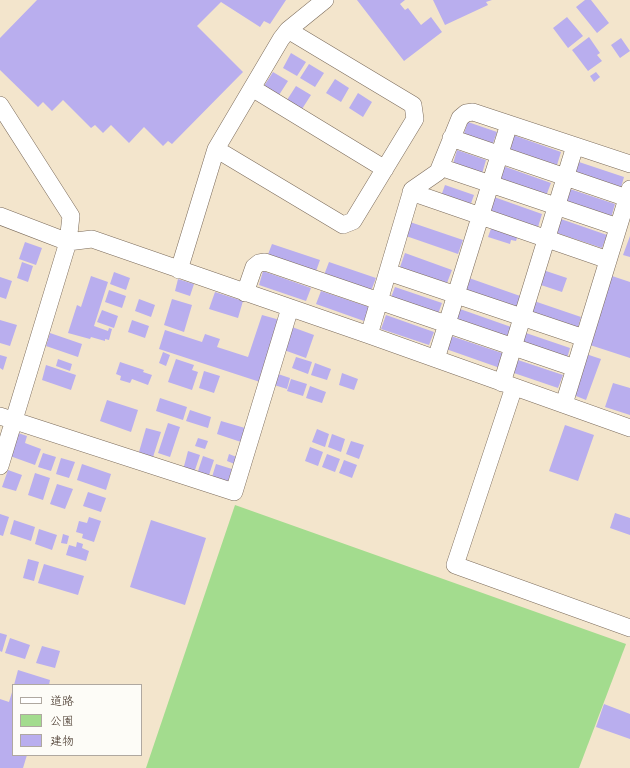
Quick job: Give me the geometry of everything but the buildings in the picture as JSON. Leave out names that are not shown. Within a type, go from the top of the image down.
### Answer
[{"type":"street","points":[[179,270],[216,149],[281,39],[288,30],[325,0]]},
{"type":"street","points":[[216,149],[343,225],[353,220],[385,169],[415,119],[413,105],[288,30]]},
{"type":"street","points":[[252,88],[385,169]]},
{"type":"street","points":[[0,105],[71,216],[68,242],[7,418],[0,466]]},
{"type":"street","points":[[369,335],[411,192],[438,172],[460,118],[466,113],[473,112],[630,164]]},
{"type":"street","points":[[436,359],[509,124]]},
{"type":"street","points":[[452,138],[565,177],[629,193],[564,404]]},
{"type":"street","points":[[575,146],[513,347],[508,385],[455,565],[630,628]]},
{"type":"street","points":[[440,167],[618,227]]},
{"type":"street","points":[[411,192],[608,260]]},
{"type":"street","points":[[0,216],[68,242],[92,239],[369,335],[630,428]]},
{"type":"street","points":[[245,292],[254,267],[259,263],[265,262],[575,368]]},
{"type":"street","points":[[388,272],[584,338]]},
{"type":"street","points":[[7,418],[234,492],[290,308]]},
{"type":"green space","points":[[235,505],[626,644],[579,768],[146,768]]}]
